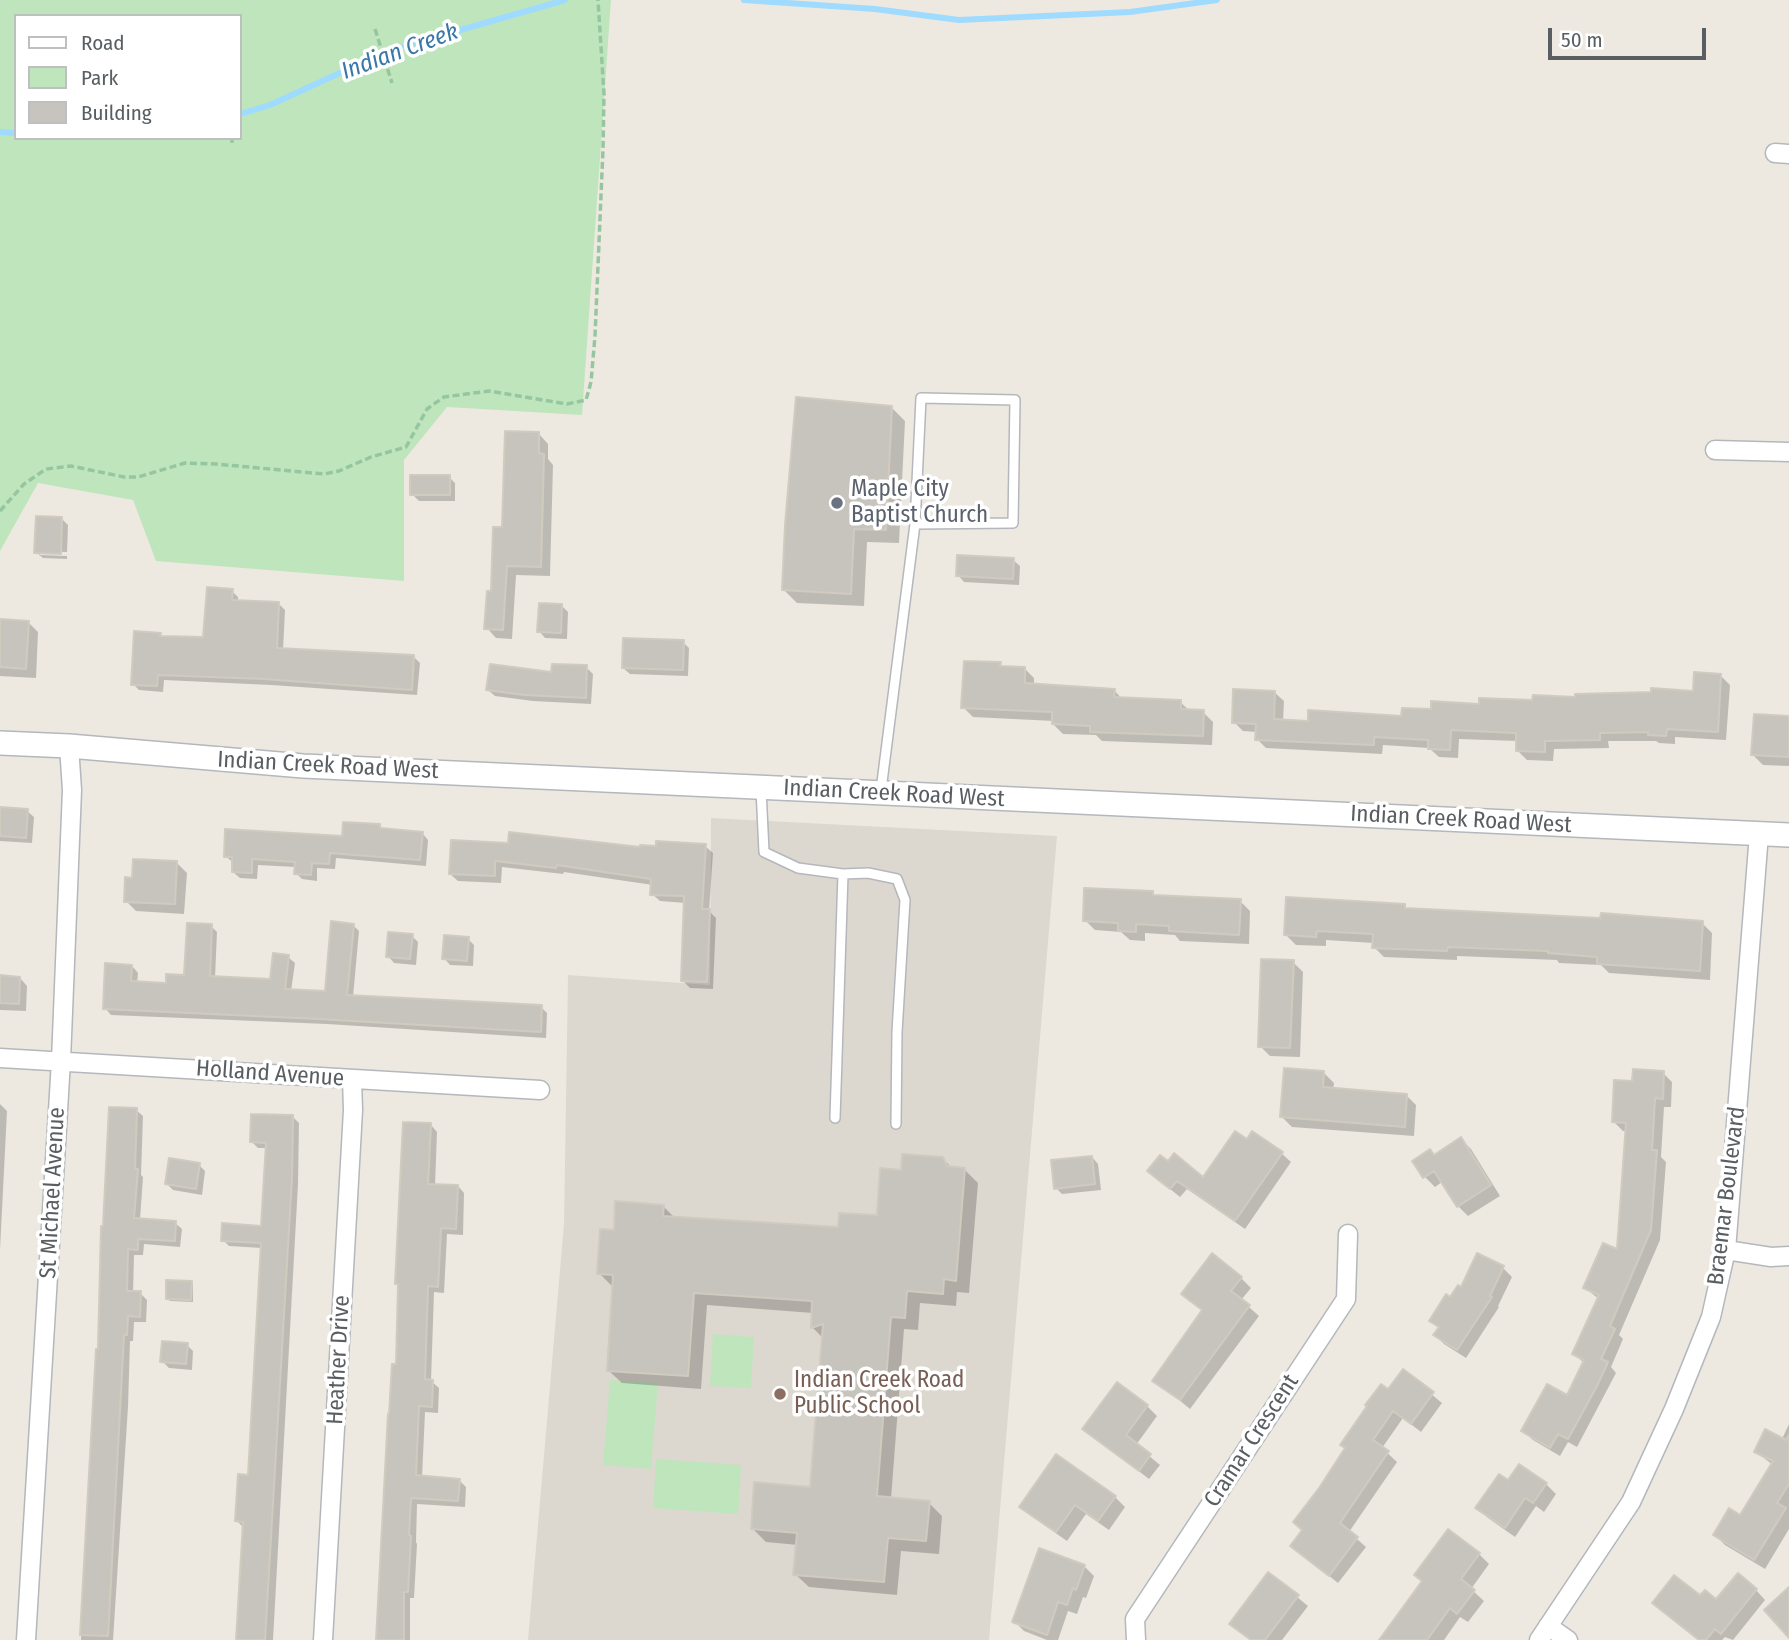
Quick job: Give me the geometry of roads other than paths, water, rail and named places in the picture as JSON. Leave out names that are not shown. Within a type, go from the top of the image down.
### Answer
[{"type":"street","points":[[1715,450],[1789,452]]},
{"type":"street","name":"Indian Creek Road West","points":[[0,743],[69,746],[303,766],[1789,835]]},
{"type":"street","name":"St Michael Avenue","points":[[26,1640],[61,1061],[72,790],[69,746]]},
{"type":"street","name":"Braemar Boulevard","points":[[1544,1633],[1631,1502],[1674,1409],[1711,1317],[1726,1250],[1759,834]]},
{"type":"street","name":"Holland Avenue","points":[[0,1058],[540,1090]]},
{"type":"street","name":"Heather Drive","points":[[323,1640],[354,1110],[352,1079]]},
{"type":"street","name":"Cramar Crescent","points":[[1136,1640],[1135,1619],[1346,1299],[1348,1234]]},
{"type":"street","points":[[1726,1250],[1789,1256]]},
{"type":"street","points":[[1544,1633],[1568,1640]]},
{"type":"lane","points":[[881,792],[915,524],[921,398],[1015,400],[1013,523],[915,524]]},
{"type":"lane","points":[[761,788],[764,852],[798,868],[843,874],[868,873],[897,879],[905,900],[897,1032],[896,1124]]},
{"type":"lane","points":[[835,1118],[843,874]]},
{"type":"waterway","name":"Indian Creek","points":[[242,113],[270,105],[368,60],[418,42],[565,0]]},
{"type":"waterway","name":"Indian Creek","points":[[744,0],[875,9],[959,20],[1130,12],[1217,0]]},
{"type":"waterway","name":"Indian Creek","points":[[0,132],[14,133]]},
{"type":"place","name":"Maple City Baptist Church","points":[[837,503]]},
{"type":"place","name":"Indian Creek Road Public School","points":[[780,1394]]}]
